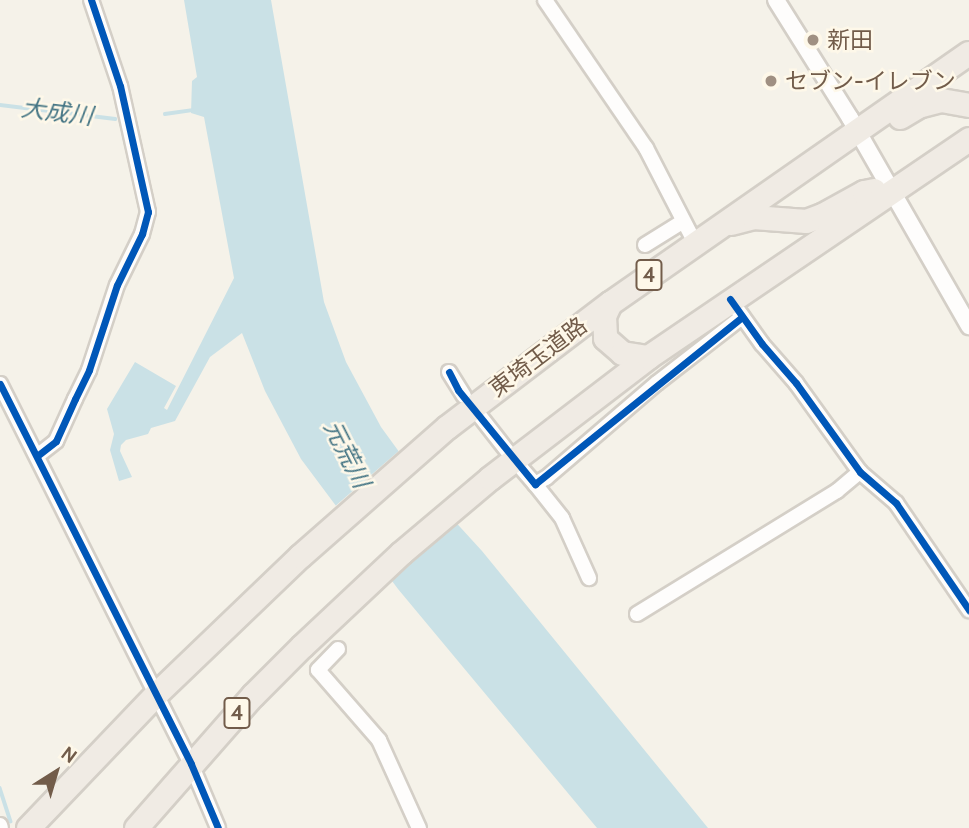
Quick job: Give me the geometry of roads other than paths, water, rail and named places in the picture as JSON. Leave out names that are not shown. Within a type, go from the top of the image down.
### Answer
[{"type":"highway","name":"東埼玉道路","points":[[28,828],[156,694],[300,556],[447,427],[610,303],[969,53]]},
{"type":"highway","name":"4","points":[[858,132],[887,125],[930,102],[941,100],[969,105]]},
{"type":"highway","name":"4","points":[[136,828],[253,695],[345,605],[491,478],[648,357],[736,308],[891,191],[969,139]]},
{"type":"highway","name":"4","points":[[704,237],[753,217],[806,220],[822,215],[864,192],[891,191]]},
{"type":"highway","name":"4","points":[[610,303],[604,316],[605,338],[622,353],[648,357]]},
{"type":"street","points":[[37,456],[56,441],[84,380],[117,285],[142,234],[148,212],[120,86],[91,0]]},
{"type":"street","points":[[545,0],[646,148],[682,222],[704,237]]},
{"type":"street","points":[[776,0],[858,132],[969,326]]},
{"type":"street","points":[[645,245],[682,222]]},
{"type":"street","points":[[535,484],[736,308],[796,383],[860,472],[896,503],[969,610]]},
{"type":"street","points":[[449,372],[464,396]]},
{"type":"street","points":[[0,384],[191,764],[218,828]]},
{"type":"street","points":[[476,411],[508,452]]},
{"type":"street","points":[[523,469],[562,518],[589,578]]},
{"type":"street","points":[[636,614],[837,491],[860,472]]},
{"type":"street","points":[[338,649],[318,670],[379,740],[419,828]]},
{"type":"water","name":"元荒川","points":[[184,0],[271,0],[324,302],[346,362],[381,427],[429,493],[482,551],[708,828],[597,828],[398,589],[301,459],[265,391],[242,333],[210,357],[175,421],[151,428],[148,434],[126,440],[121,445],[120,451],[132,477],[119,481],[110,450],[114,434],[107,409],[135,362],[176,386],[164,408],[167,410],[234,278],[204,117],[191,113],[192,81],[197,77]]},
{"type":"waterway","name":"大成川","points":[[0,105],[115,119]]},
{"type":"waterway","points":[[165,114],[194,110]]},
{"type":"waterway","points":[[0,788],[11,821]]},
{"type":"place","name":"新田","points":[[813,40]]},
{"type":"place","name":"セブン-イレブン","points":[[771,81]]}]
